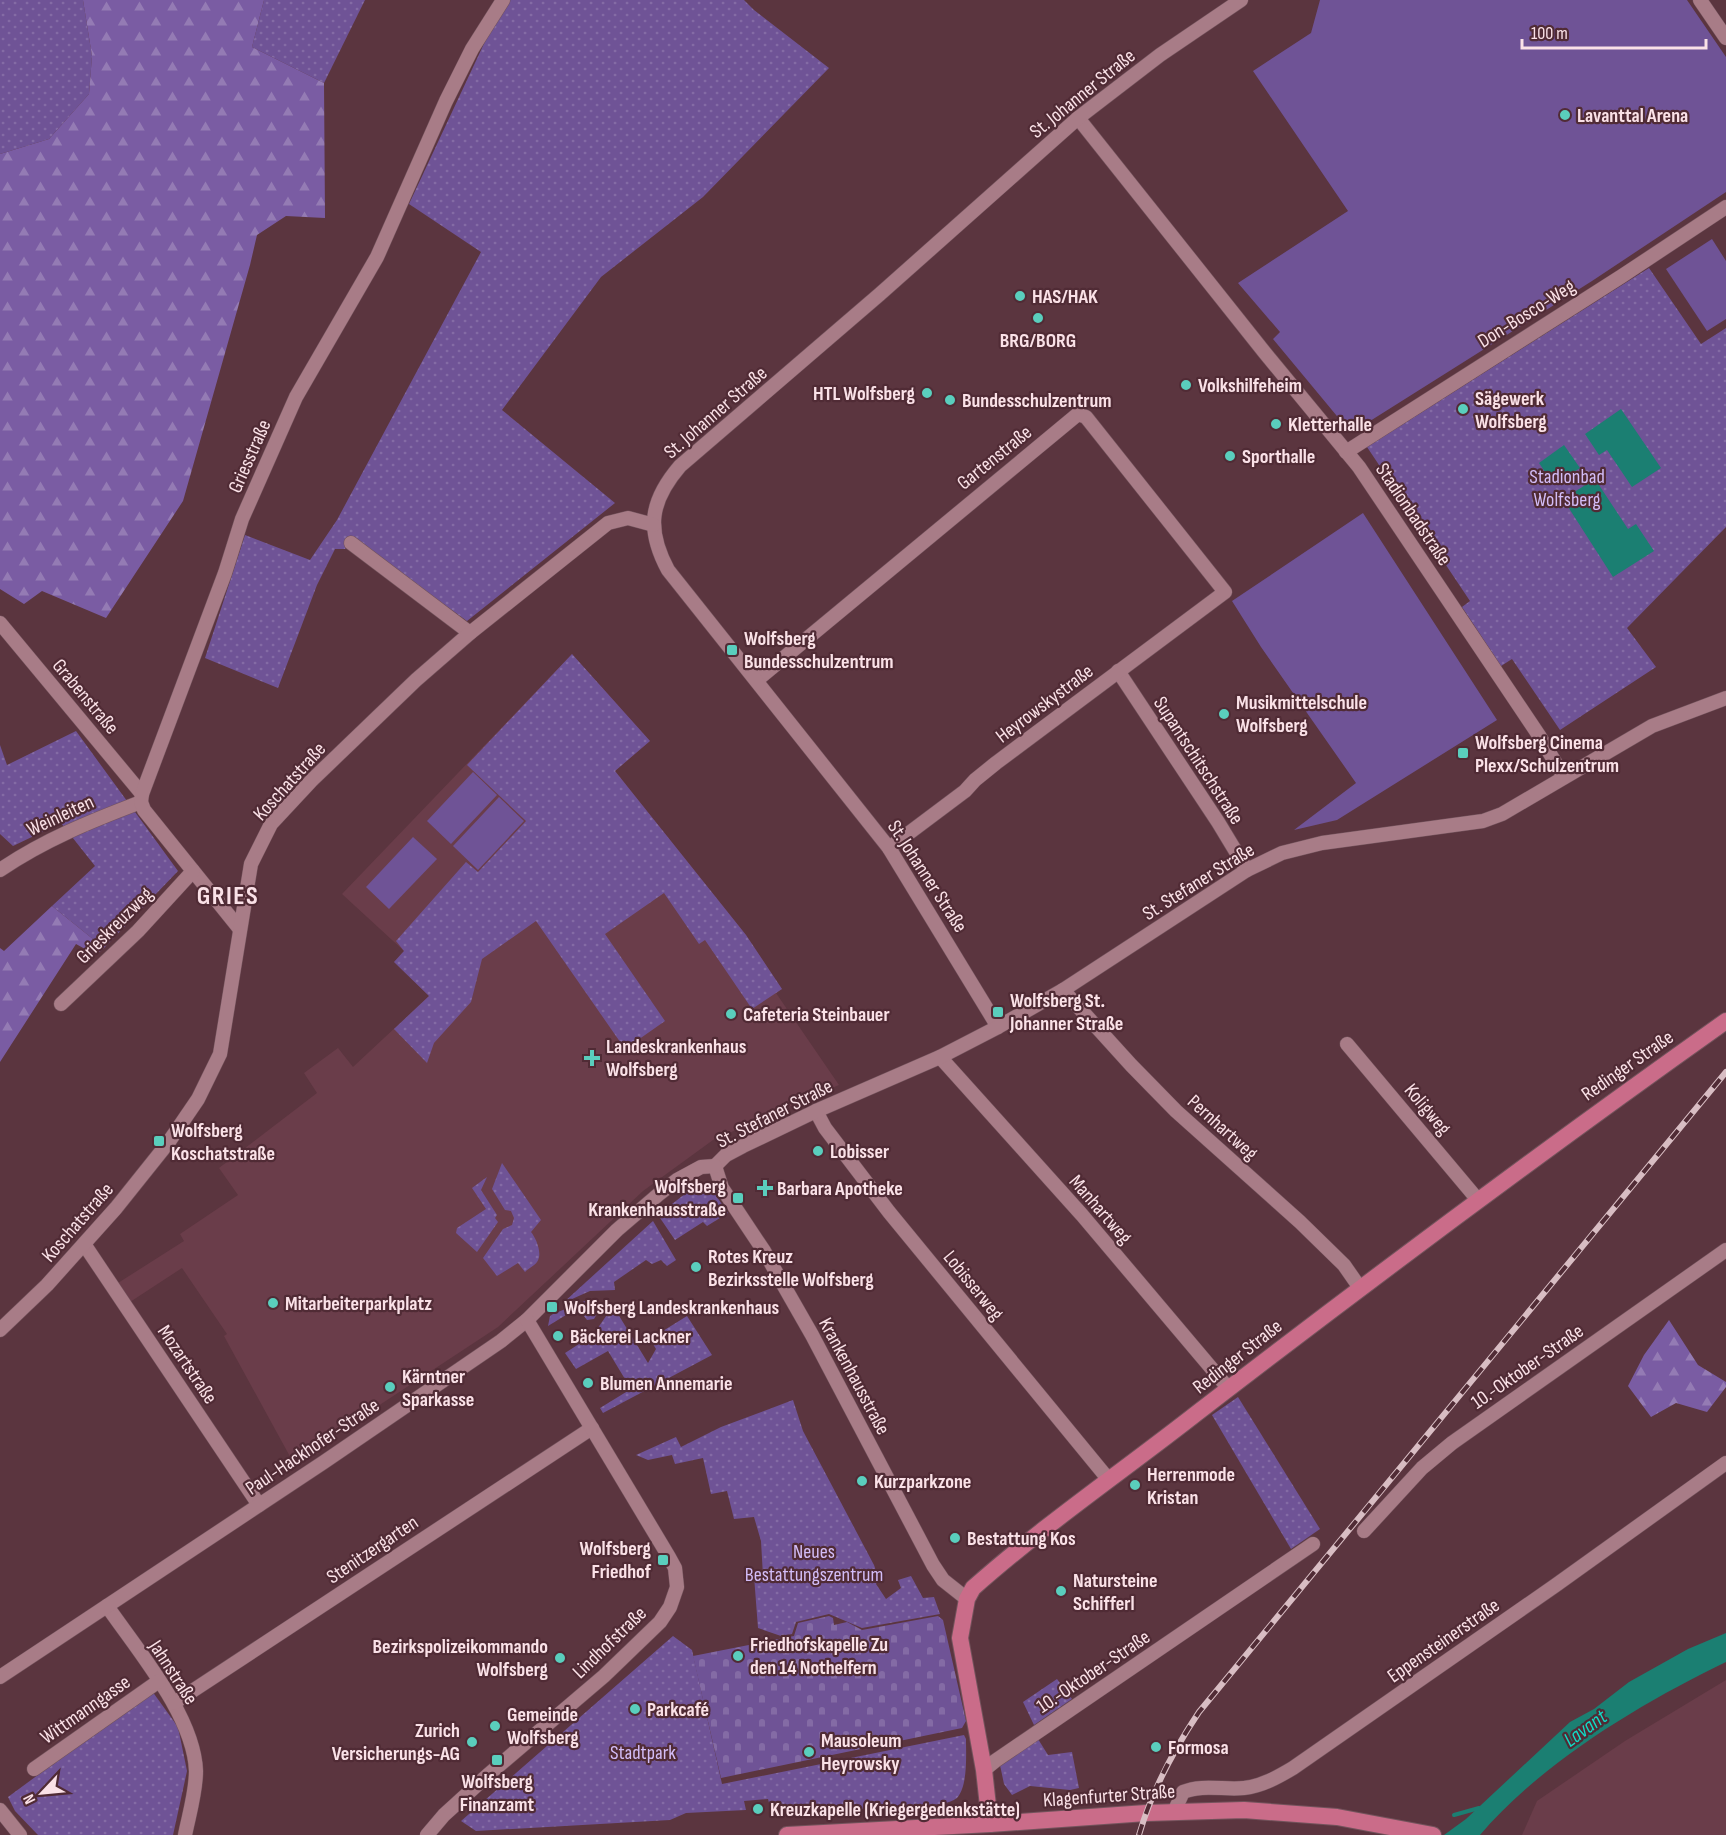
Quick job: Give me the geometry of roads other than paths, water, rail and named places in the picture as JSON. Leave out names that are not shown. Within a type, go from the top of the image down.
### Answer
[{"type":"main road","name":"Redinger Straße","points":[[967,1599],[973,1588],[982,1580],[1360,1288],[1579,1125],[1726,1021]]},
{"type":"main road","points":[[967,1599],[960,1638],[984,1770],[990,1824]]},
{"type":"main road","name":"Klagenfurter Straße","points":[[787,1835],[1174,1812],[1244,1810],[1337,1817],[1433,1835]]},
{"type":"street","name":"Griesstraße","points":[[141,798],[225,573],[242,519],[296,397],[377,257],[446,101],[472,49],[503,0]]},
{"type":"street","name":"St. Johanner Straße","points":[[998,1027],[889,848],[669,570],[656,542],[654,525],[659,495],[680,466],[880,294],[1078,118],[1160,55],[1241,0]]},
{"type":"street","points":[[1700,0],[1726,38]]},
{"type":"street","name":"Stadionbadstraße","points":[[1078,118],[1359,467],[1540,737],[1564,777]]},
{"type":"street","name":"Don-Bosco-Weg","points":[[1346,452],[1726,207]]},
{"type":"street","name":"Gartenstraße","points":[[757,680],[1078,414],[1086,417],[1225,592]]},
{"type":"street","name":"Koschatstraße","points":[[0,1330],[28,1305],[116,1208],[168,1143],[198,1099],[213,1070],[224,1037],[239,928],[251,864],[271,824],[312,780],[399,696],[470,633],[608,523],[628,518],[654,525]]},
{"type":"street","points":[[351,543],[470,633]]},
{"type":"street","name":"Heyrowskystraße","points":[[889,848],[1118,671],[1225,592]]},
{"type":"street","name":"Grabenstraße","points":[[0,623],[141,798]]},
{"type":"street","name":"Supantschitschstraße","points":[[1118,671],[1218,822],[1246,870]]},
{"type":"street","name":"St. Stefaner Straße","points":[[715,1166],[726,1155],[816,1111],[940,1057],[998,1027],[1063,990],[1246,870],[1282,853],[1303,846],[1483,821],[1502,814],[1652,726],[1726,698]]},
{"type":"street","name":"Weinleiten","points":[[0,870],[42,843],[141,798]]},
{"type":"street","points":[[141,798],[144,810],[239,928]]},
{"type":"street","name":"Grieskreuzweg","points":[[61,1004],[138,931],[193,871]]},
{"type":"street","name":"Pernhartweg","points":[[1063,990],[1131,1065],[1176,1110],[1300,1221],[1344,1265],[1360,1288]]},
{"type":"street","name":"Koligweg","points":[[1347,1044],[1478,1200]]},
{"type":"street","name":"Manhartweg","points":[[940,1057],[1082,1215],[1229,1389]]},
{"type":"street","name":"Lobisserweg","points":[[816,1111],[825,1128],[889,1212],[1109,1480]]},
{"type":"street","name":"Paul-Hackhofer-Straße","points":[[1,1674],[259,1505],[501,1341],[526,1320],[617,1230],[659,1194],[677,1180],[701,1167],[715,1166]]},
{"type":"street","name":"Krankenhausstraße","points":[[715,1166],[722,1188],[764,1251],[812,1335],[933,1565],[943,1580],[967,1599]]},
{"type":"street","name":"Mozartstraße","points":[[84,1244],[259,1505]]},
{"type":"street","name":"10.-Oktober-Straße","points":[[1364,1531],[1422,1468],[1452,1443],[1726,1250]]},
{"type":"street","name":"Lindhofstraße","points":[[433,1832],[444,1815],[604,1676],[660,1622],[674,1597],[677,1578],[669,1557],[526,1320]]},
{"type":"street","name":"Stenitzergarten","points":[[174,1703],[592,1428]]},
{"type":"street","name":"Eppensteinerstraße","points":[[1174,1812],[1183,1792],[1192,1788],[1245,1788],[1276,1778],[1293,1768],[1556,1585],[1726,1463]]},
{"type":"street","name":"10.-Oktober-Straße","points":[[984,1770],[1313,1544]]},
{"type":"street","name":"Jahnstraße","points":[[107,1606],[174,1703],[191,1747],[196,1771],[185,1835]]},
{"type":"street","name":"Wittmanngasse","points":[[34,1769],[159,1681]]},
{"type":"street","points":[[0,1810],[20,1835]]},
{"type":"water","points":[[1621,409],[1661,468],[1632,487],[1607,450],[1599,455],[1585,434]]},
{"type":"water","points":[[1564,445],[1580,468],[1554,485],[1539,463]]},
{"type":"water","points":[[1595,479],[1628,529],[1636,524],[1654,551],[1613,577],[1563,499]]},
{"type":"water","name":"Lavant","points":[[1726,1633],[1726,1662],[1660,1696],[1562,1759],[1532,1783],[1480,1835],[1444,1835],[1466,1819],[1570,1722],[1594,1709],[1629,1682],[1688,1649]]},
{"type":"waterway","points":[[1454,1815],[1479,1808]]},
{"type":"railway","points":[[1139,1835],[1164,1771],[1199,1712],[1726,1072]]},
{"type":"place","name":"Lavanttal Arena","points":[[1565,115]]},
{"type":"place","name":"HAS/HAK","points":[[1020,296]]},
{"type":"place","name":"BRG/BORG","points":[[1038,318]]},
{"type":"place","name":"Volkshilfeheim","points":[[1186,385]]},
{"type":"place","name":"HTL Wolfsberg","points":[[927,393]]},
{"type":"place","name":"Bundesschulzentrum","points":[[950,400]]},
{"type":"place","name":"Sägewerk Wolfsberg","points":[[1463,409]]},
{"type":"place","name":"Kletterhalle","points":[[1276,424]]},
{"type":"place","name":"Sporthalle","points":[[1230,456]]},
{"type":"place","name":"Wolfsberg Bundesschulzentrum","points":[[732,650]]},
{"type":"place","name":"Musikmittelschule Wolfsberg","points":[[1224,714]]},
{"type":"place","name":"Wolfsberg Cinema Plexx/Schulzentrum","points":[[1463,753]]},
{"type":"place","name":"Wolfsberg St. Johanner Straße","points":[[998,1012]]},
{"type":"place","name":"Cafeteria Steinbauer","points":[[731,1014]]},
{"type":"place","name":"Landeskrankenhaus Wolfsberg","points":[[592,1058]]},
{"type":"place","name":"Wolfsberg Koschatstraße","points":[[159,1141]]},
{"type":"place","name":"Lobisser","points":[[818,1151]]},
{"type":"place","name":"Barbara Apotheke","points":[[765,1188]]},
{"type":"place","name":"Wolfsberg Krankenhausstraße","points":[[738,1198]]},
{"type":"place","name":"Rotes Kreuz Bezirksstelle Wolfsberg","points":[[696,1267]]},
{"type":"place","name":"Mitarbeiterparkplatz","points":[[273,1303]]},
{"type":"place","name":"Wolfsberg Landeskrankenhaus","points":[[552,1307]]},
{"type":"place","name":"Bäckerei Lackner","points":[[558,1336]]},
{"type":"place","name":"Blumen Annemarie","points":[[588,1383]]},
{"type":"place","name":"Kärntner Sparkasse","points":[[390,1387]]},
{"type":"place","name":"Kurzparkzone","points":[[862,1481]]},
{"type":"place","name":"Herrenmode Kristan","points":[[1135,1485]]},
{"type":"place","name":"Bestattung Kos","points":[[955,1538]]},
{"type":"place","name":"Wolfsberg Friedhof","points":[[663,1560]]},
{"type":"place","name":"Natursteine Schifferl","points":[[1061,1591]]},
{"type":"place","name":"Friedhofskapelle Zu den 14 Nothelfern","points":[[738,1656]]},
{"type":"place","name":"Bezirkspolizeikommando Wolfsberg","points":[[560,1658]]},
{"type":"place","name":"Parkcafé","points":[[635,1709]]},
{"type":"place","name":"Gemeinde Wolfsberg","points":[[495,1726]]},
{"type":"place","name":"Zurich Versicherungs-AG","points":[[472,1742]]},
{"type":"place","name":"Formosa","points":[[1156,1747]]},
{"type":"place","name":"Mausoleum Heyrowsky","points":[[809,1752]]},
{"type":"place","name":"Wolfsberg Finanzamt","points":[[497,1760]]},
{"type":"place","name":"Kreuzkapelle (Kriegergedenkstätte)","points":[[758,1809]]},
{"type":"district","name":"GRIES","points":[[228,895]]},
{"type":"park label","name":"Stadionbad Wolfsberg","points":[[1567,488]]},
{"type":"park label","name":"Neues Bestattungszentrum","points":[[814,1562]]},
{"type":"park label","name":"Stadtpark","points":[[643,1752]]}]
